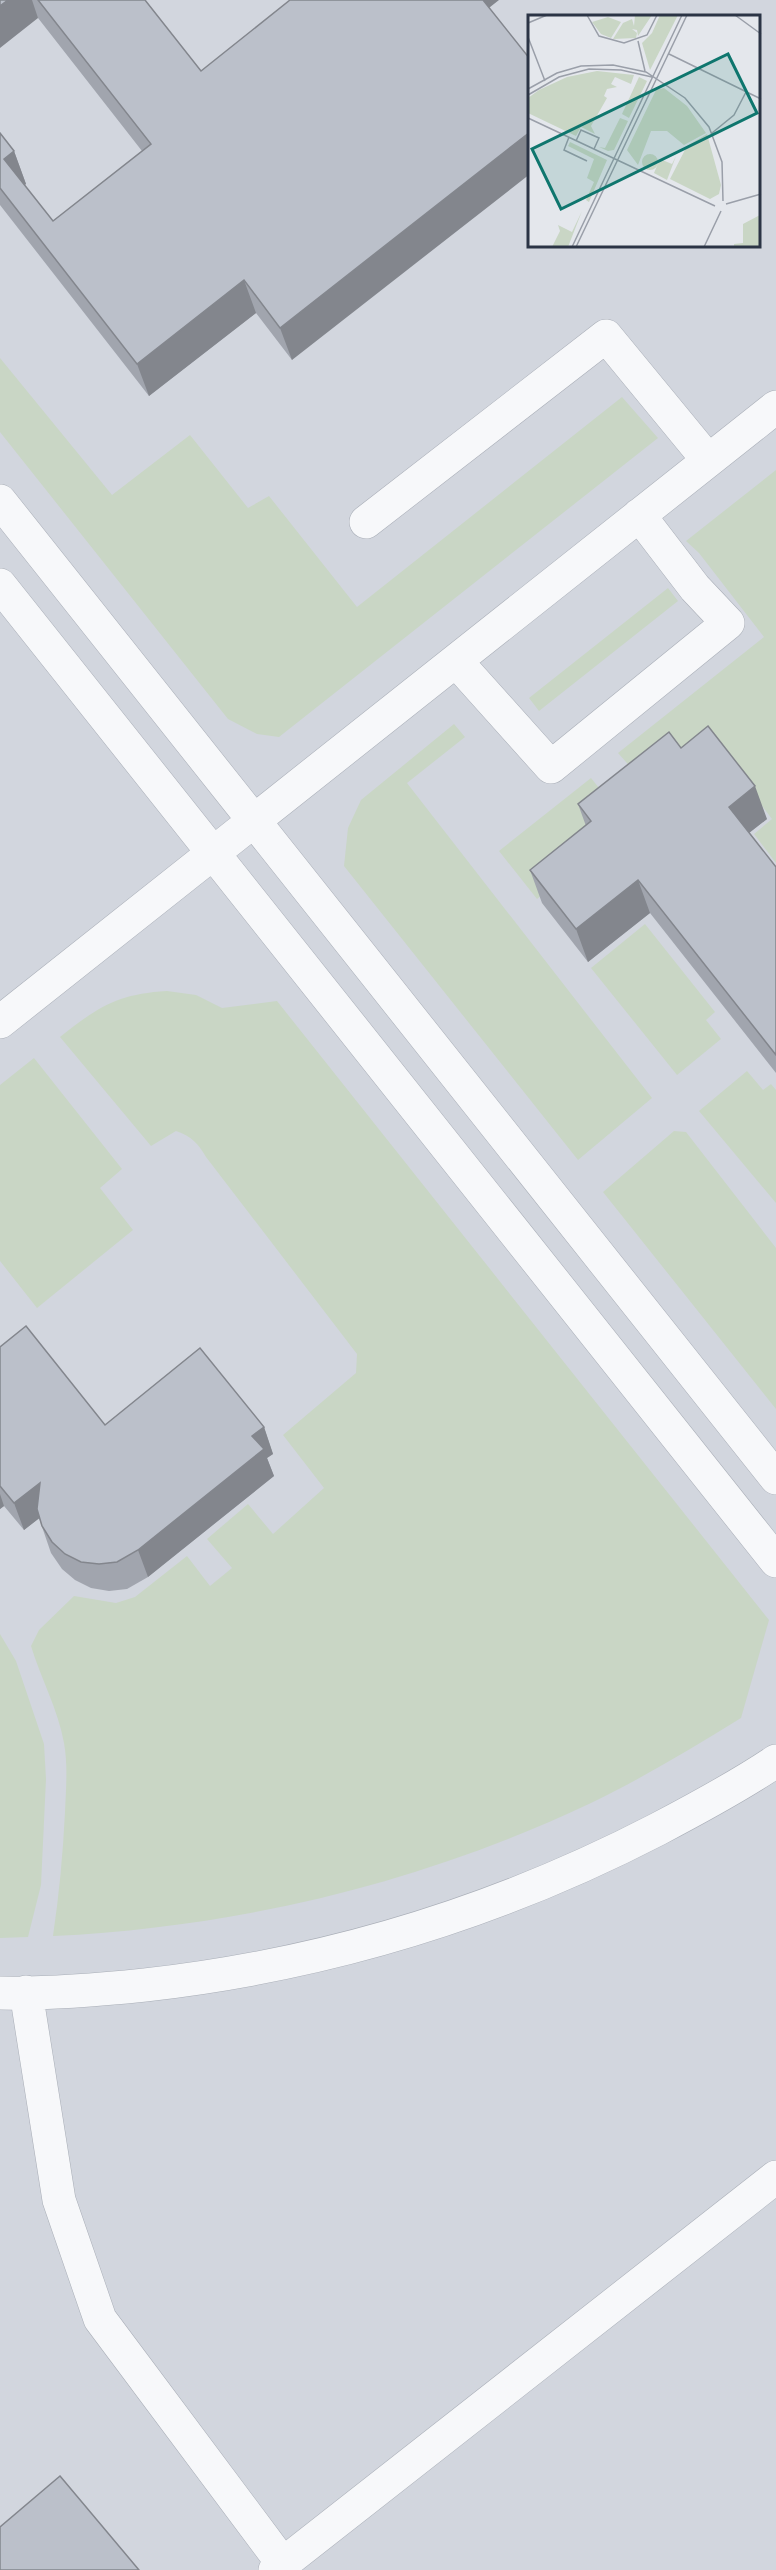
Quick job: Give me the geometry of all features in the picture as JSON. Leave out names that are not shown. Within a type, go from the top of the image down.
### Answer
[{"type":"lane","points":[[366,522],[606,336],[708,460]]},
{"type":"lane","points":[[0,1022],[776,406]]},
{"type":"lane","points":[[0,501],[776,1478]]},
{"type":"lane","points":[[456,661],[551,767],[728,623],[695,588],[639,515]]},
{"type":"lane","points":[[0,585],[776,1561]]},
{"type":"lane","points":[[776,1761],[694,1810],[614,1852],[532,1888],[448,1919],[363,1945],[264,1967],[187,1980],[99,1990],[13,1993],[59,2200],[100,2319],[279,2567],[776,2177]]},
{"type":"shaded area","points":[[0,0],[776,0],[776,2570],[0,2570]]},
{"type":"green space","points":[[0,358],[112,495],[190,435],[248,508],[269,496],[357,607],[622,397],[658,438],[279,737],[257,734],[228,719],[0,432]]},
{"type":"green space","points":[[776,470],[776,863],[754,834],[772,819],[718,747],[642,780],[618,753],[764,637],[699,553],[686,541]]},
{"type":"green space","points":[[668,588],[678,601],[539,711],[529,698]]},
{"type":"green space","points":[[454,724],[465,737],[407,783],[652,1098],[578,1160],[344,866],[348,828],[361,800]]},
{"type":"green space","points":[[591,778],[615,808],[595,853],[537,899],[499,851]]},
{"type":"green space","points":[[645,924],[715,1012],[706,1020],[721,1039],[677,1075],[591,968]]},
{"type":"green space","points":[[167,991],[196,995],[222,1008],[277,1001],[769,1620],[741,1718],[591,1803],[462,1856],[396,1878],[328,1896],[192,1923],[53,1936],[63,1843],[66,1760],[58,1718],[31,1646],[39,1630],[74,1596],[116,1603],[135,1597],[187,1556],[210,1586],[232,1568],[207,1539],[248,1504],[273,1534],[324,1488],[283,1435],[356,1373],[357,1354],[197,1144],[186,1135],[176,1131],[151,1146],[60,1037],[109,1004],[135,995]]},
{"type":"green space","points":[[34,1058],[122,1169],[100,1188],[133,1230],[37,1308],[0,1261],[0,1085]]},
{"type":"green space","points":[[747,1071],[763,1090],[771,1084],[776,1090],[776,1203],[699,1111]]},
{"type":"green space","points":[[674,1131],[686,1132],[776,1248],[776,1409],[603,1192]]},
{"type":"green space","points":[[0,1634],[16,1661],[44,1744],[46,1779],[41,1885],[28,1937],[0,1938]]},
{"type":"building","points":[[0,0],[8,0],[0,6]]},
{"type":"building","points":[[38,0],[145,0],[201,71],[290,0],[483,0],[528,56],[528,134],[280,328],[244,280],[137,364],[0,188],[0,133],[14,151],[4,159],[53,221],[151,144]]},
{"type":"building","points":[[708,726],[755,786],[729,807],[776,867],[776,1055],[638,880],[576,929],[530,870],[591,821],[578,804],[669,732],[681,748]]},
{"type":"building","points":[[26,1326],[105,1425],[200,1348],[264,1427],[252,1436],[264,1449],[138,1550],[117,1562],[99,1564],[81,1562],[65,1554],[52,1542],[42,1526],[37,1509],[40,1483],[14,1503],[0,1486],[0,1347]]},
{"type":"building","points":[[60,2476],[139,2570],[0,2570],[0,2527]]}]
